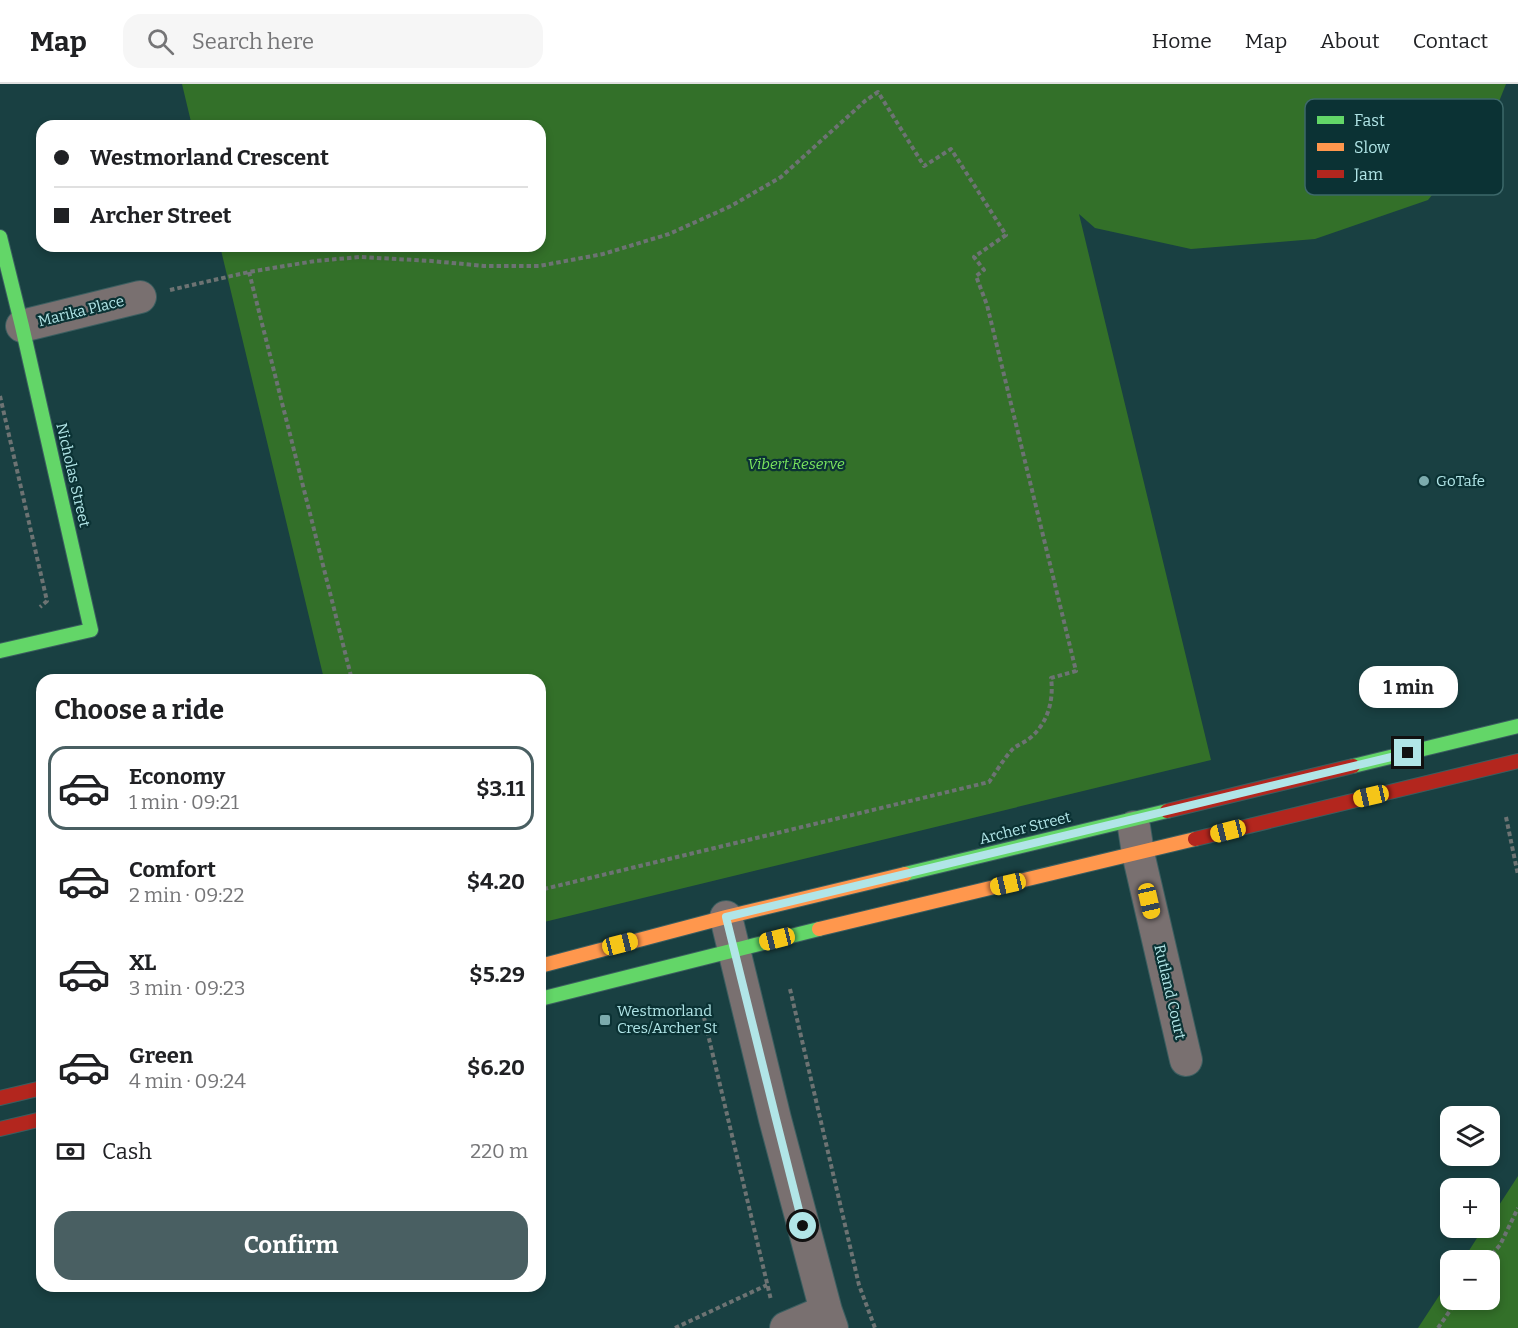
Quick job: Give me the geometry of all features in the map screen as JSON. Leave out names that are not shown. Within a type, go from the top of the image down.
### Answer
[{"type":"main road","name":"Nicholas Street","points":[[0,237],[91,630],[0,651]]},
{"type":"main road","name":"Archer Street","points":[[546,997],[735,950],[1133,818],[1518,726]]},
{"type":"main road","name":"Archer Street","points":[[546,964],[726,917],[1138,853],[1518,761]]},
{"type":"main road","points":[[0,1098],[36,1089]]},
{"type":"main road","points":[[0,1129],[36,1120]]},
{"type":"street","name":"Marika Place","points":[[22,326],[140,297]]},
{"type":"street","name":"Rutland Court","points":[[1133,818],[1138,853],[1186,1060]]},
{"type":"street","points":[[726,917],[773,1108],[829,1319],[779,1317]]},
{"type":"path","points":[[140,297],[249,272],[315,261],[360,257],[484,266],[539,266],[603,254],[669,234],[731,206],[780,177],[878,92],[924,166],[951,149],[1006,235],[974,257],[984,270],[976,276],[987,304],[1076,671],[1052,678],[1053,688],[1045,720],[1032,736],[1012,749],[989,782],[546,889]]},
{"type":"path","points":[[249,272],[350,674]]},
{"type":"path","points":[[0,396],[47,601],[35,612]]},
{"type":"path","points":[[1506,817],[1518,875]]},
{"type":"path","points":[[790,989],[859,1285],[875,1328]]},
{"type":"path","points":[[702,1009],[767,1286],[779,1317]]},
{"type":"path","points":[[1496,1250],[1518,1208]]},
{"type":"path","points":[[675,1328],[767,1286]]},
{"type":"path","points":[[1438,1328],[1450,1310]]},
{"type":"green space","name":"Vibert Reserve","points":[[182,84],[1506,84],[1500,99],[1305,99],[1305,195],[1432,195],[1428,200],[1315,239],[1191,249],[1095,228],[1079,214],[1211,760],[546,922],[546,674],[323,674],[221,252],[546,252],[546,120],[191,120]]},
{"type":"green space","points":[[1518,1176],[1518,1328],[1418,1328],[1440,1294],[1440,1310],[1500,1310],[1500,1250],[1469,1250],[1477,1238],[1500,1238],[1500,1204]]},
{"type":"traffic: fast","points":[[0,237],[91,630],[0,651]]},
{"type":"traffic: fast","points":[[1353,766],[1518,726]]},
{"type":"traffic: fast","points":[[905,874],[1167,811]]},
{"type":"traffic: fast","points":[[546,997],[819,929]]},
{"type":"traffic: slow","points":[[819,929],[1195,839]]},
{"type":"traffic: slow","points":[[546,964],[726,917],[905,874]]},
{"type":"traffic: jam","points":[[1195,839],[1518,761]]},
{"type":"traffic: jam","points":[[1167,811],[1353,766]]},
{"type":"traffic: jam","points":[[0,1098],[36,1089]]},
{"type":"traffic: jam","points":[[0,1129],[36,1120]]},
{"type":"place","name":"GoTafe","points":[[1424,481]]},
{"type":"place","name":"Westmorland Cres/Archer St","points":[[605,1020]]},
{"type":"route","points":[[803,1226],[726,917],[1408,753]]}]
